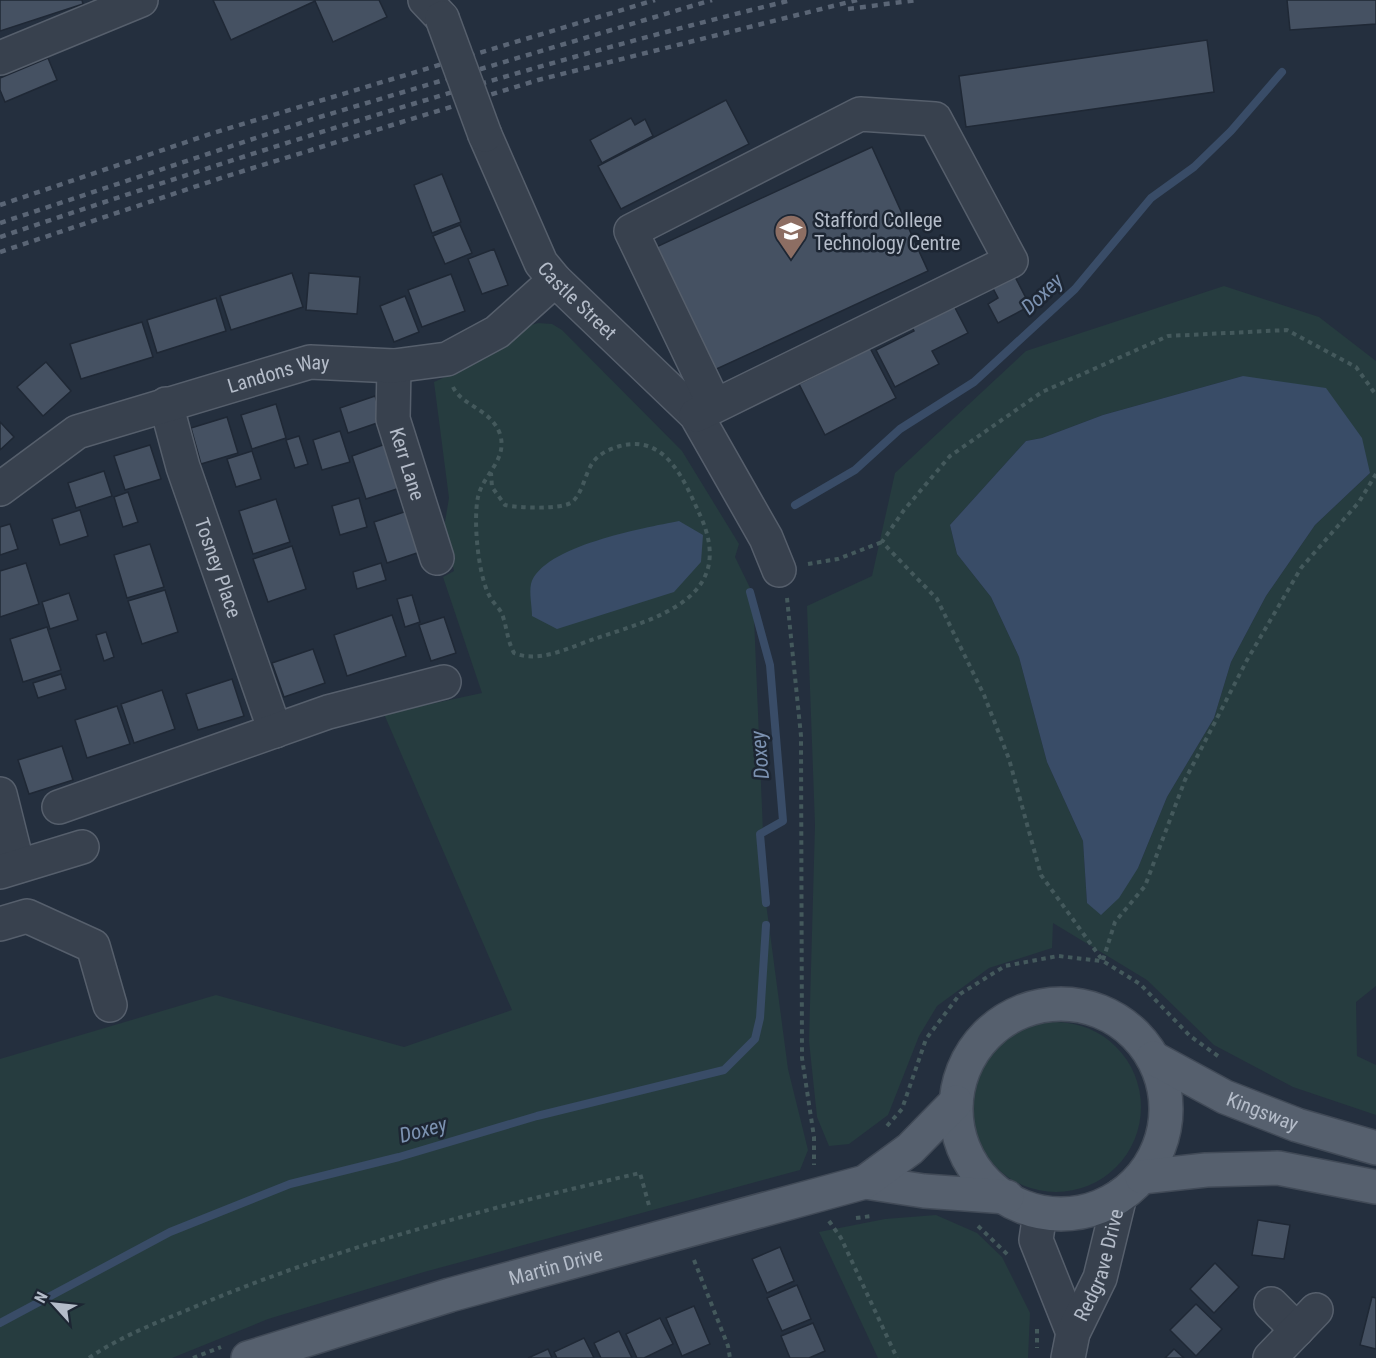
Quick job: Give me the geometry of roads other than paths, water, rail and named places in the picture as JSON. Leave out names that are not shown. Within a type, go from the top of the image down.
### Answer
[{"type":"main road","name":"Kingsway","points":[[1064,1003],[1098,1009],[1124,1023],[1143,1042],[1160,1071],[1166,1095],[1165,1124],[1158,1151],[1131,1186],[1095,1209],[1069,1215],[1040,1213],[1023,1208],[984,1183],[961,1146],[955,1114],[956,1102],[960,1075],[979,1041],[1005,1018],[1031,1006],[1064,1003]]},
{"type":"main road","name":"Kingsway","points":[[1153,1058],[1226,1097],[1296,1125],[1376,1148]]},
{"type":"main road","name":"Martin Drive","points":[[248,1358],[450,1295],[865,1182],[910,1149],[956,1102]]},
{"type":"main road","name":"Kingsway","points":[[1131,1186],[1206,1170],[1278,1168],[1376,1187]]},
{"type":"main road","name":"Martin Drive","points":[[865,1182],[924,1191],[1006,1197]]},
{"type":"street","points":[[0,58],[141,0]]},
{"type":"street","name":"Castle Street","points":[[433,9],[540,263],[555,280],[705,410],[779,570]]},
{"type":"street","points":[[860,114],[934,119],[1011,261],[705,410],[631,231],[860,114]]},
{"type":"street","name":"Landons Way","points":[[0,489],[77,432],[310,362],[394,366],[447,359],[497,332],[555,280]]},
{"type":"street","name":"Kerr Lane","points":[[394,366],[393,419],[437,558]]},
{"type":"street","name":"Tosney Place","points":[[166,404],[183,467],[275,730]]},
{"type":"street","points":[[59,807],[229,745],[328,712],[444,682]]},
{"type":"street","points":[[0,794],[9,869],[82,848]]},
{"type":"street","points":[[0,924],[27,916],[93,946],[110,1005]]},
{"type":"street","name":"Redgrave Drive","points":[[1070,1345],[1100,1278],[1131,1186]]},
{"type":"street","name":"Redgrave Drive","points":[[1040,1213],[1036,1240],[1070,1345]]},
{"type":"street","points":[[1270,1358],[1307,1320],[1272,1304]]},
{"type":"water","points":[[1243,376],[1326,388],[1362,438],[1370,473],[1315,525],[1266,596],[1231,662],[1214,718],[1167,797],[1138,868],[1119,898],[1101,915],[1087,903],[1083,841],[1047,762],[1019,657],[991,597],[957,554],[950,525],[1026,441],[1042,438],[1103,415]]},
{"type":"water","points":[[679,521],[703,535],[701,562],[674,592],[557,629],[532,616],[531,584],[539,571],[554,559],[596,541]]},
{"type":"waterway","name":"Doxey","points":[[795,505],[855,470],[900,429],[974,382],[1075,289],[1151,198],[1194,167],[1231,131],[1282,72]]},
{"type":"waterway","name":"Doxey","points":[[750,592],[770,665],[783,821],[760,834],[766,903]]},
{"type":"waterway","name":"Doxey","points":[[0,1323],[170,1232],[290,1184],[399,1157],[537,1116],[724,1070],[755,1039],[760,1018],[766,925]]},
{"type":"railway","points":[[0,205],[213,133],[655,0]]},
{"type":"railway","points":[[0,223],[313,119],[712,0]]},
{"type":"railway","points":[[0,237],[295,140],[492,80],[792,0]]},
{"type":"railway","points":[[0,252],[227,176],[538,80],[857,0]]},
{"type":"railway","points":[[848,9],[917,0]]},
{"type":"place","name":"Stafford College Technology Centre","points":[[791,260]]}]
